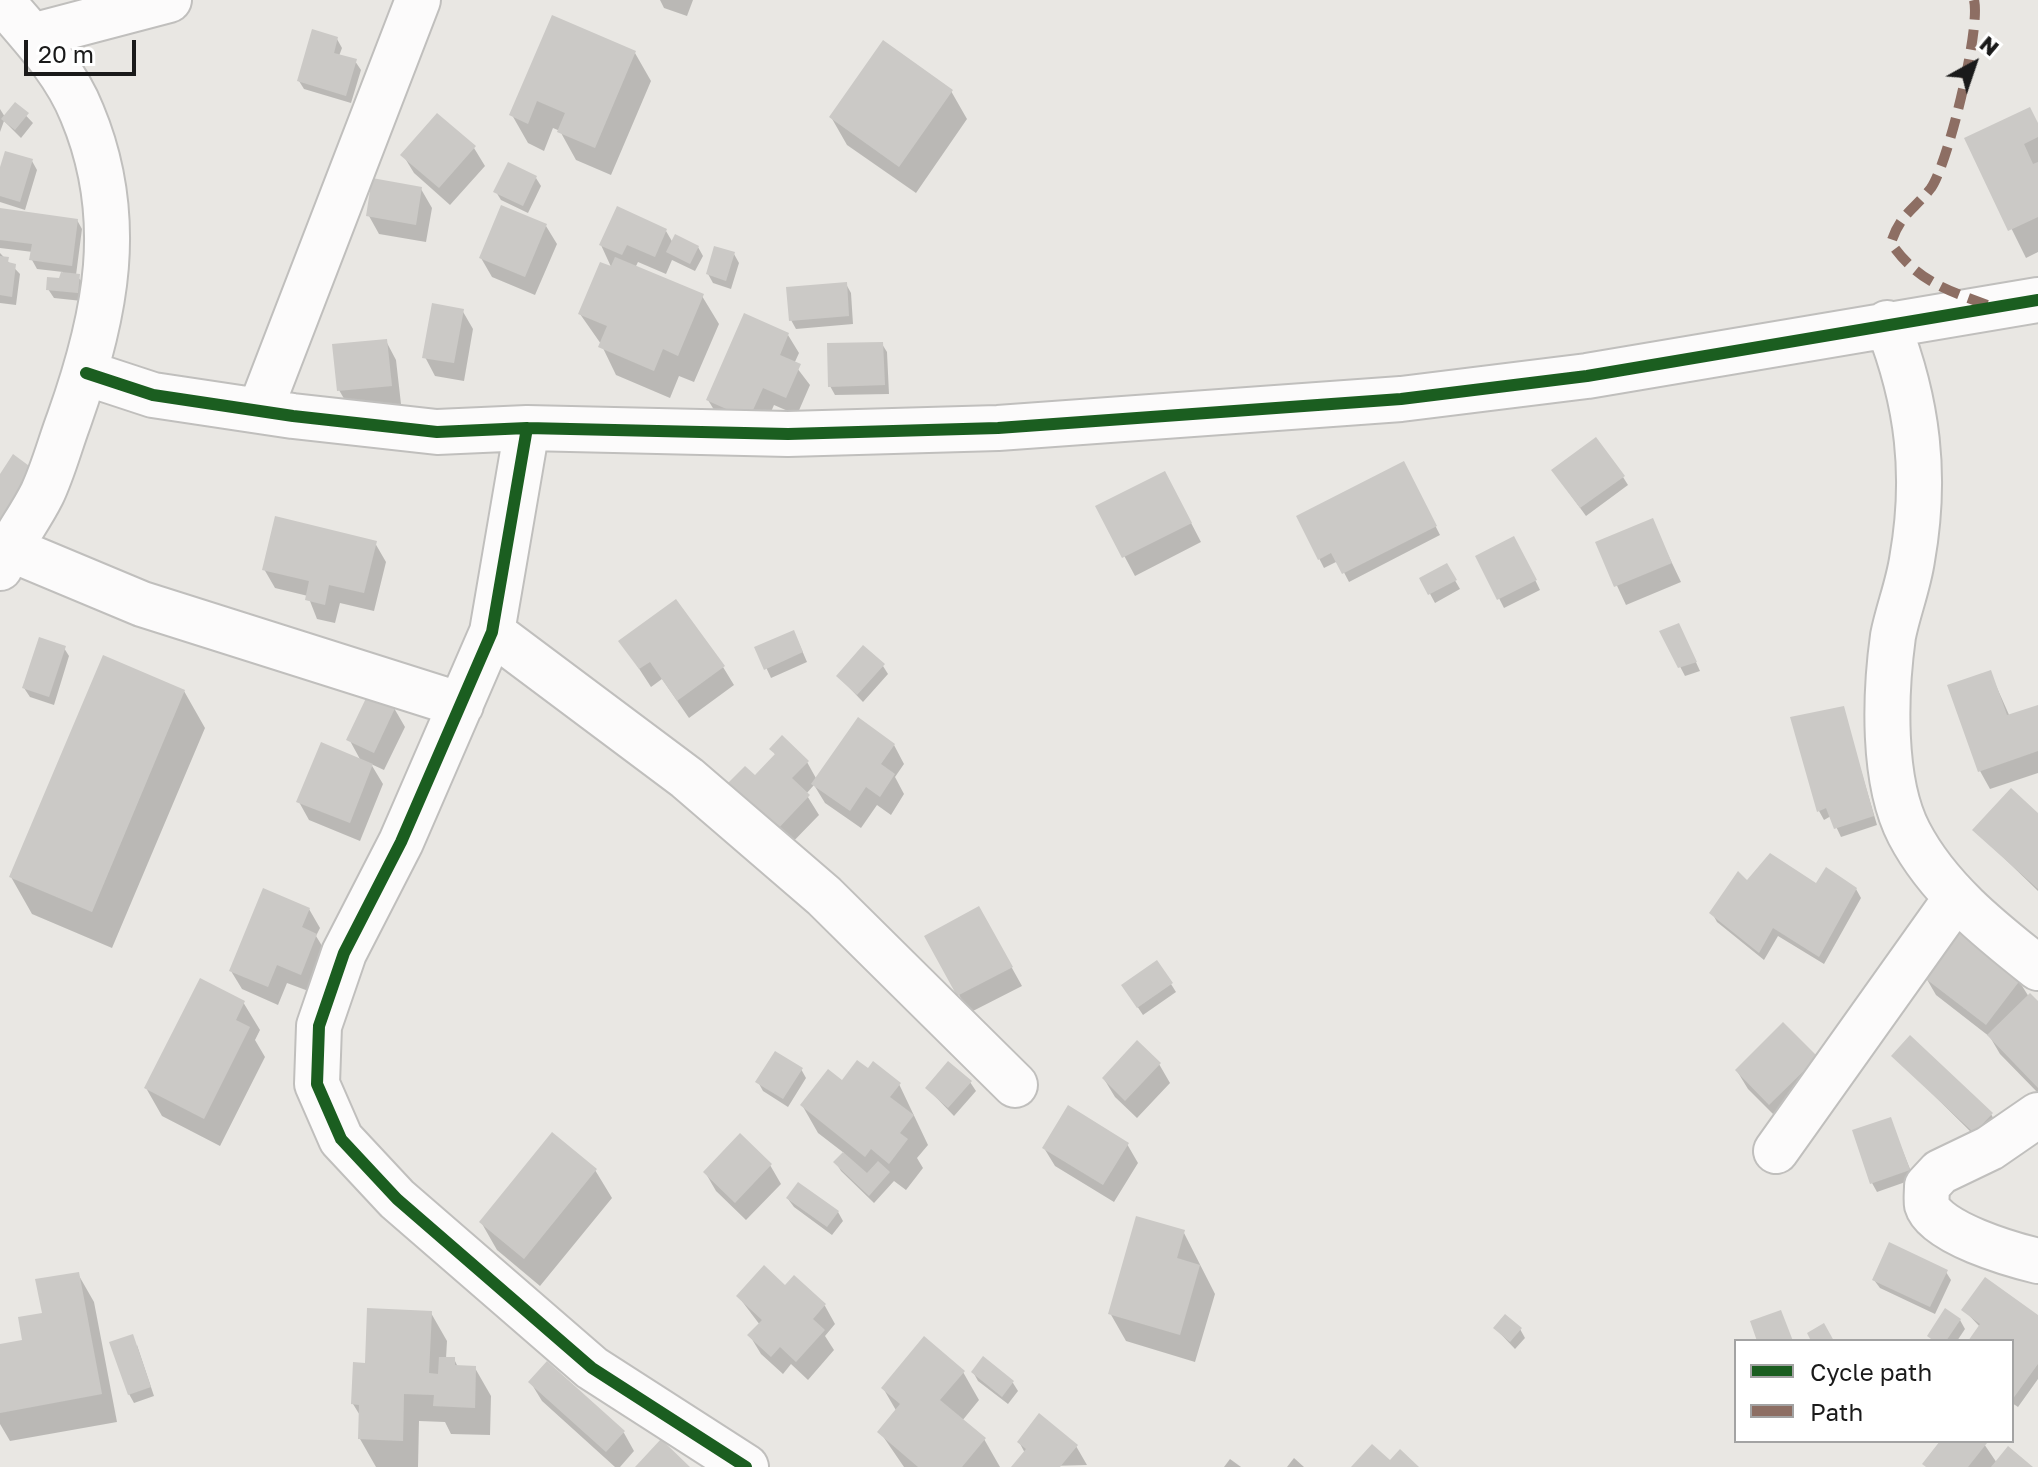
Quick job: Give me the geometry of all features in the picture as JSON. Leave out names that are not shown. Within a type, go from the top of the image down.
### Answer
[{"type":"street","points":[[1,0],[32,36],[81,110],[101,165],[108,257],[102,315],[86,373],[42,494],[4,558],[461,705]]},
{"type":"street","points":[[32,36],[169,0]]},
{"type":"street","points":[[260,410],[418,0]]},
{"type":"street","points":[[86,373],[153,395],[437,432],[527,428],[727,433],[919,430],[1401,399],[1587,376],[1887,323],[2038,300]]},
{"type":"street","points":[[1887,323],[1912,392],[1919,432],[1912,559],[1894,635],[1887,729],[1897,798],[1909,833],[1956,898],[2038,968]]},
{"type":"street","points":[[527,428],[492,632],[401,842],[344,953],[328,994],[315,1054],[317,1084],[341,1139],[397,1199],[592,1368],[746,1467]]},
{"type":"street","points":[[492,632],[687,778],[824,896],[1015,1085]]},
{"type":"street","points":[[1776,1151],[1956,898]]},
{"type":"street","points":[[2038,1115],[1990,1148],[1940,1172],[1927,1186],[1927,1206],[1937,1220],[1997,1251],[2038,1261]]},
{"type":"building","points":[[552,15],[636,51],[595,148],[557,132],[565,113],[537,101],[528,124],[509,115]]},
{"type":"building","points":[[312,29],[338,37],[334,53],[357,59],[346,96],[297,81]]},
{"type":"building","points":[[883,40],[953,90],[899,167],[829,117]]},
{"type":"building","points":[[15,102],[29,113],[15,130],[1,119]]},
{"type":"building","points":[[2030,107],[2038,123],[2038,137],[2024,144],[2033,164],[2038,162],[2038,217],[2008,231],[1964,138]]},
{"type":"building","points":[[437,113],[476,146],[439,188],[400,155]]},
{"type":"building","points":[[5,151],[33,159],[20,202],[0,196],[0,167]]},
{"type":"building","points":[[508,162],[537,176],[523,206],[493,192]]},
{"type":"building","points":[[372,178],[422,187],[416,225],[366,216]]},
{"type":"building","points":[[501,205],[547,224],[525,277],[479,258]]},
{"type":"building","points":[[617,206],[667,229],[655,257],[627,245],[622,255],[599,245]]},
{"type":"building","points":[[0,208],[78,219],[72,266],[29,260],[32,244],[0,240]]},
{"type":"building","points":[[675,234],[699,246],[690,264],[666,252]]},
{"type":"building","points":[[714,246],[735,252],[726,281],[706,274]]},
{"type":"building","points":[[0,256],[9,257],[8,262],[16,264],[12,297],[0,295]]},
{"type":"building","points":[[615,257],[704,294],[678,356],[663,349],[654,371],[598,347],[607,326],[578,314],[600,262],[611,266]]},
{"type":"building","points":[[61,272],[80,274],[78,293],[46,290],[47,277],[59,278]]},
{"type":"building","points":[[847,282],[849,316],[789,321],[786,287]]},
{"type":"building","points":[[432,303],[464,309],[454,363],[422,358]]},
{"type":"building","points":[[744,313],[789,333],[780,355],[801,364],[786,398],[763,388],[749,419],[706,400]]},
{"type":"building","points":[[387,339],[392,386],[337,391],[332,344]]},
{"type":"building","points":[[883,342],[885,385],[828,387],[827,343]]},
{"type":"building","points":[[1596,437],[1625,476],[1580,508],[1551,470]]},
{"type":"building","points":[[13,454],[36,471],[0,523],[0,474]]},
{"type":"building","points":[[1404,461],[1437,526],[1342,574],[1331,553],[1318,560],[1296,516]]},
{"type":"building","points":[[1165,471],[1192,523],[1122,558],[1095,506]]},
{"type":"building","points":[[275,516],[377,541],[364,593],[329,585],[325,605],[305,600],[309,581],[262,570]]},
{"type":"building","points":[[1653,518],[1672,563],[1614,587],[1595,542]]},
{"type":"building","points":[[1514,536],[1537,580],[1497,600],[1475,556]]},
{"type":"building","points":[[1447,563],[1457,580],[1428,595],[1419,578]]},
{"type":"building","points":[[676,599],[725,666],[677,701],[650,662],[639,669],[618,641]]},
{"type":"building","points":[[1679,623],[1697,662],[1678,668],[1659,631]]},
{"type":"building","points":[[794,630],[803,652],[764,670],[754,647]]},
{"type":"building","points":[[39,637],[66,646],[49,697],[22,688]]},
{"type":"building","points":[[863,645],[885,664],[857,695],[836,676]]},
{"type":"building","points":[[103,655],[185,690],[92,912],[9,877]]},
{"type":"building","points":[[1991,670],[2007,715],[2038,705],[2038,751],[1978,772],[1947,685]]},
{"type":"building","points":[[368,694],[396,706],[374,753],[346,740]]},
{"type":"building","points":[[1844,706],[1874,816],[1834,829],[1826,808],[1817,812],[1790,717]]},
{"type":"building","points":[[858,717],[895,744],[881,764],[895,774],[880,797],[866,787],[850,811],[811,784]]},
{"type":"building","points":[[782,735],[809,761],[792,778],[810,795],[774,833],[725,786],[745,766],[755,775],[775,754],[769,749]]},
{"type":"building","points":[[321,742],[373,764],[350,823],[296,802]]},
{"type":"building","points":[[2011,788],[2038,813],[2038,889],[1972,830]]},
{"type":"building","points":[[1770,853],[1816,883],[1826,867],[1857,888],[1819,957],[1773,928],[1759,953],[1709,913],[1738,871],[1747,880]]},
{"type":"building","points":[[263,888],[310,908],[302,927],[317,934],[301,975],[277,965],[268,987],[229,971]]},
{"type":"building","points":[[979,906],[1013,967],[957,996],[924,936]]},
{"type":"building","points":[[1957,930],[2021,979],[1986,1025],[1922,976]]},
{"type":"building","points":[[1157,960],[1173,983],[1137,1008],[1121,985]]},
{"type":"building","points":[[200,978],[245,1001],[236,1020],[250,1027],[204,1119],[144,1088]]},
{"type":"building","points":[[2030,993],[2038,1001],[2038,1088],[1987,1035]]},
{"type":"building","points":[[1783,1022],[1818,1057],[1769,1105],[1735,1070]]},
{"type":"building","points":[[1910,1035],[1993,1113],[1974,1133],[1891,1056]]},
{"type":"building","points":[[1137,1040],[1161,1063],[1125,1101],[1102,1078]]},
{"type":"building","points":[[775,1051],[803,1068],[783,1099],[755,1082]]},
{"type":"building","points":[[857,1060],[868,1068],[873,1061],[901,1083],[890,1097],[914,1115],[900,1133],[908,1139],[889,1164],[871,1149],[865,1157],[800,1105],[828,1069],[842,1080]]},
{"type":"building","points":[[948,1061],[972,1081],[948,1108],[925,1088]]},
{"type":"building","points":[[1068,1105],[1129,1143],[1103,1185],[1042,1148]]},
{"type":"building","points":[[1891,1117],[1910,1170],[1870,1184],[1852,1130]]},
{"type":"building","points":[[552,1132],[597,1169],[524,1259],[479,1222]]},
{"type":"building","points":[[740,1133],[772,1164],[735,1203],[703,1172]]},
{"type":"building","points":[[843,1152],[867,1173],[878,1161],[890,1172],[869,1196],[833,1162]]},
{"type":"building","points":[[798,1182],[839,1211],[827,1227],[786,1198]]},
{"type":"building","points":[[1136,1216],[1185,1230],[1177,1258],[1200,1265],[1180,1335],[1108,1314]]},
{"type":"building","points":[[1889,1242],[1948,1270],[1930,1307],[1872,1280]]},
{"type":"building","points":[[764,1265],[785,1285],[794,1275],[826,1304],[813,1319],[825,1330],[796,1362],[780,1347],[771,1357],[747,1335],[762,1320],[736,1296]]},
{"type":"building","points":[[79,1272],[102,1394],[0,1413],[0,1344],[22,1340],[18,1317],[42,1313],[35,1279]]},
{"type":"building","points":[[1985,1277],[2038,1315],[2038,1364],[2014,1397],[2014,1339],[1969,1339],[1980,1324],[1961,1310]]},
{"type":"building","points":[[367,1308],[432,1311],[429,1373],[438,1374],[439,1357],[455,1357],[455,1365],[476,1366],[475,1408],[433,1406],[434,1395],[404,1394],[403,1441],[358,1439],[359,1405],[351,1404],[353,1362],[365,1363]]},
{"type":"building","points":[[1945,1308],[1961,1319],[1947,1339],[1927,1336]]},
{"type":"building","points":[[1781,1310],[1792,1339],[1756,1339],[1750,1321]]},
{"type":"building","points":[[1505,1314],[1522,1328],[1510,1342],[1493,1328]]},
{"type":"building","points":[[1824,1323],[1833,1339],[1810,1339],[1807,1333]]},
{"type":"building","points":[[133,1334],[151,1387],[128,1395],[109,1342]]},
{"type":"building","points":[[924,1336],[965,1371],[940,1400],[986,1438],[962,1467],[918,1467],[877,1432],[900,1404],[881,1388]]},
{"type":"building","points":[[983,1356],[1014,1381],[1002,1397],[971,1372]]},
{"type":"building","points":[[547,1361],[625,1431],[606,1452],[528,1382]]},
{"type":"building","points":[[1039,1413],[1078,1445],[1060,1467],[1011,1467],[1026,1449],[1017,1442]]},
{"type":"building","points":[[661,1439],[690,1467],[635,1467]]},
{"type":"building","points":[[1938,1443],[1987,1443],[1968,1467],[1926,1467],[1922,1464]]},
{"type":"building","points":[[1372,1444],[1390,1460],[1400,1449],[1419,1467],[1351,1467]]},
{"type":"building","points":[[2008,1446],[2033,1467],[1991,1467]]},
{"type":"marked path","points":[[1974,0],[1973,38],[1962,96],[1946,152],[1931,188],[1903,219],[1891,243],[1923,276],[1990,306]]},
{"type":"cycle path","points":[[86,373],[153,395],[293,416],[437,432],[527,428],[788,434],[998,428],[1401,399],[1587,376],[2038,300]]},
{"type":"cycle path","points":[[527,428],[492,632],[401,842],[344,953],[319,1026],[317,1084],[341,1139],[397,1199],[592,1368],[746,1467]]}]
